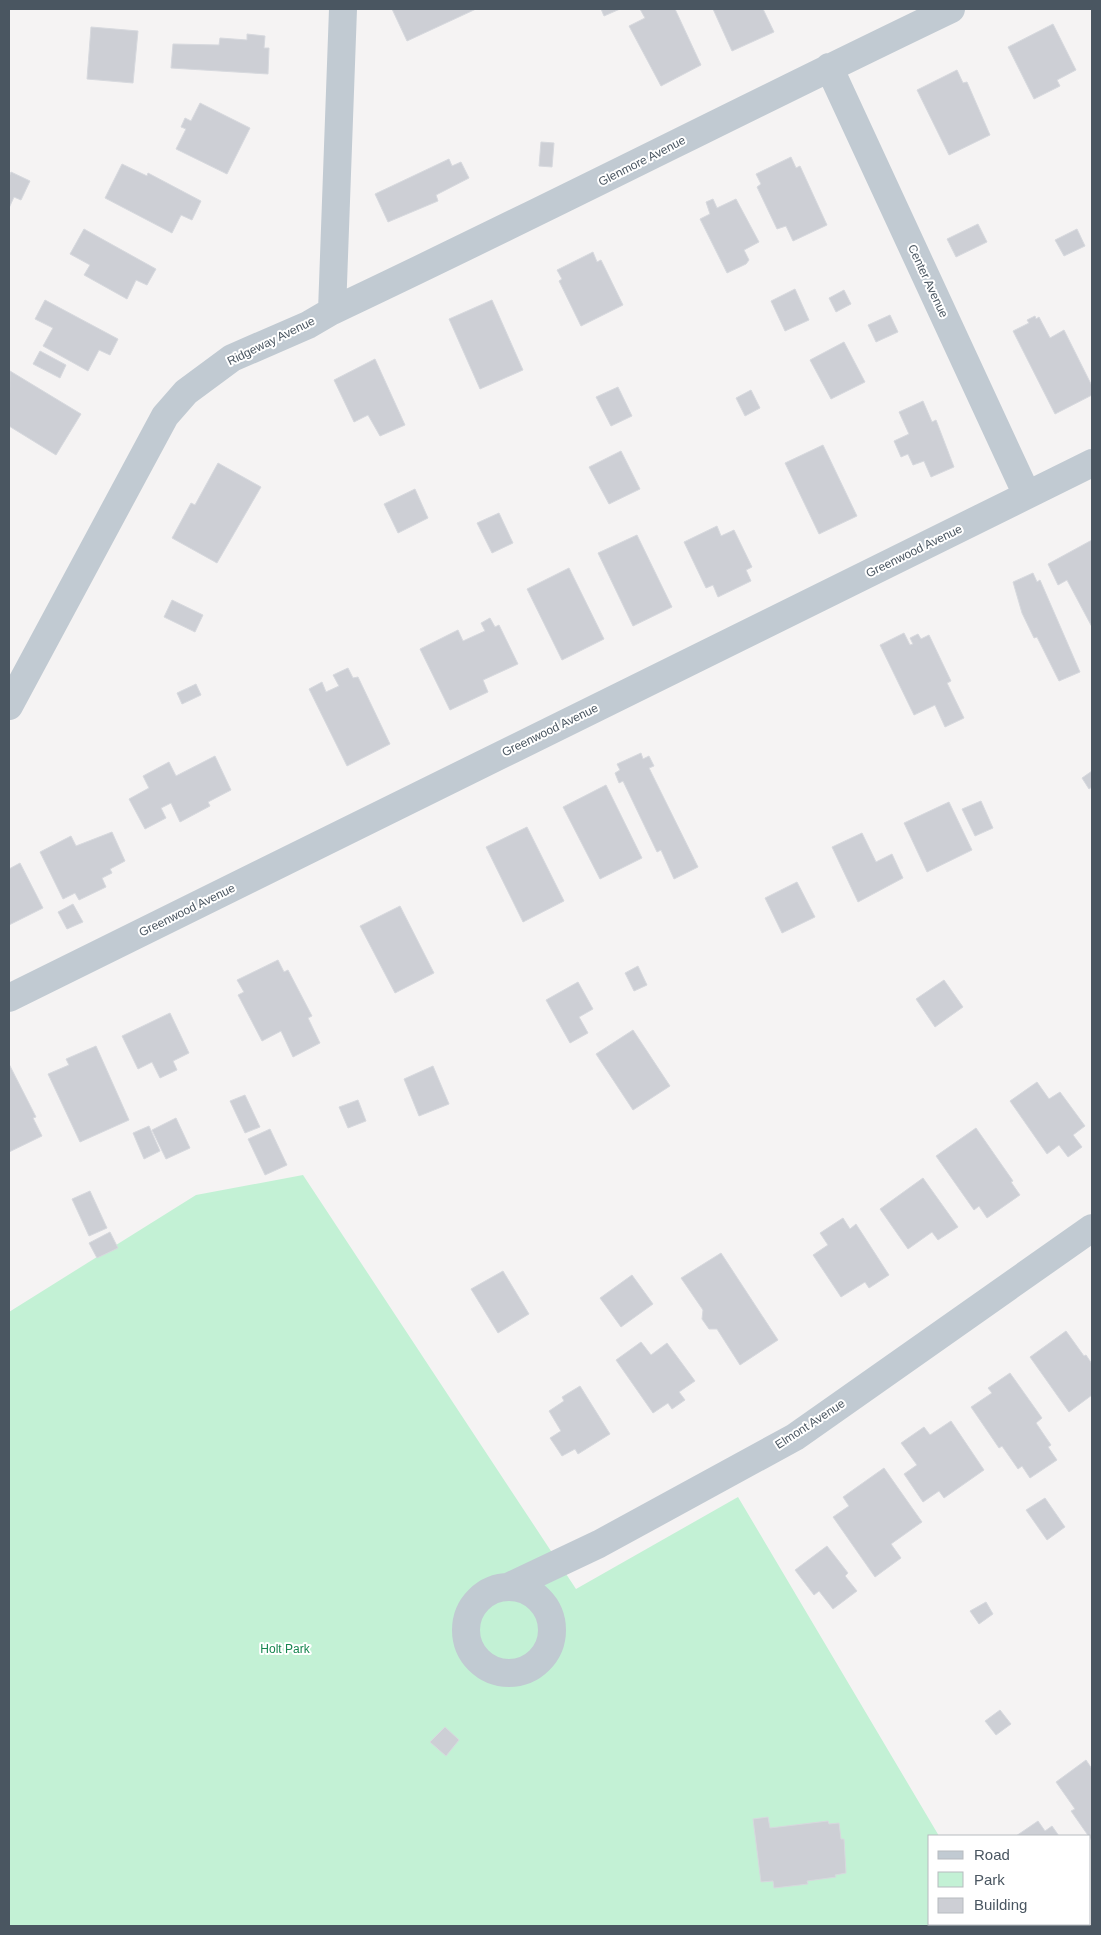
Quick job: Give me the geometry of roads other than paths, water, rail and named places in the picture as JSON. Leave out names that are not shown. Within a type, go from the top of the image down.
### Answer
[{"type":"street","points":[[332,311],[343,9]]},
{"type":"street","name":"Glenmore Avenue","points":[[332,311],[506,230],[829,67],[951,9]]},
{"type":"street","name":"Center Avenue","points":[[829,67],[1027,495]]},
{"type":"street","name":"Ridgeway Avenue","points":[[9,706],[165,416],[186,392],[232,358],[300,329],[332,311]]},
{"type":"street","name":"Greenwood Avenue","points":[[9,998],[1092,463]]},
{"type":"street","name":"Elmont Avenue","points":[[508,1587],[599,1544],[795,1437],[1092,1228]]},
{"type":"park label","name":"Holt Park","points":[[285,1649]]}]
